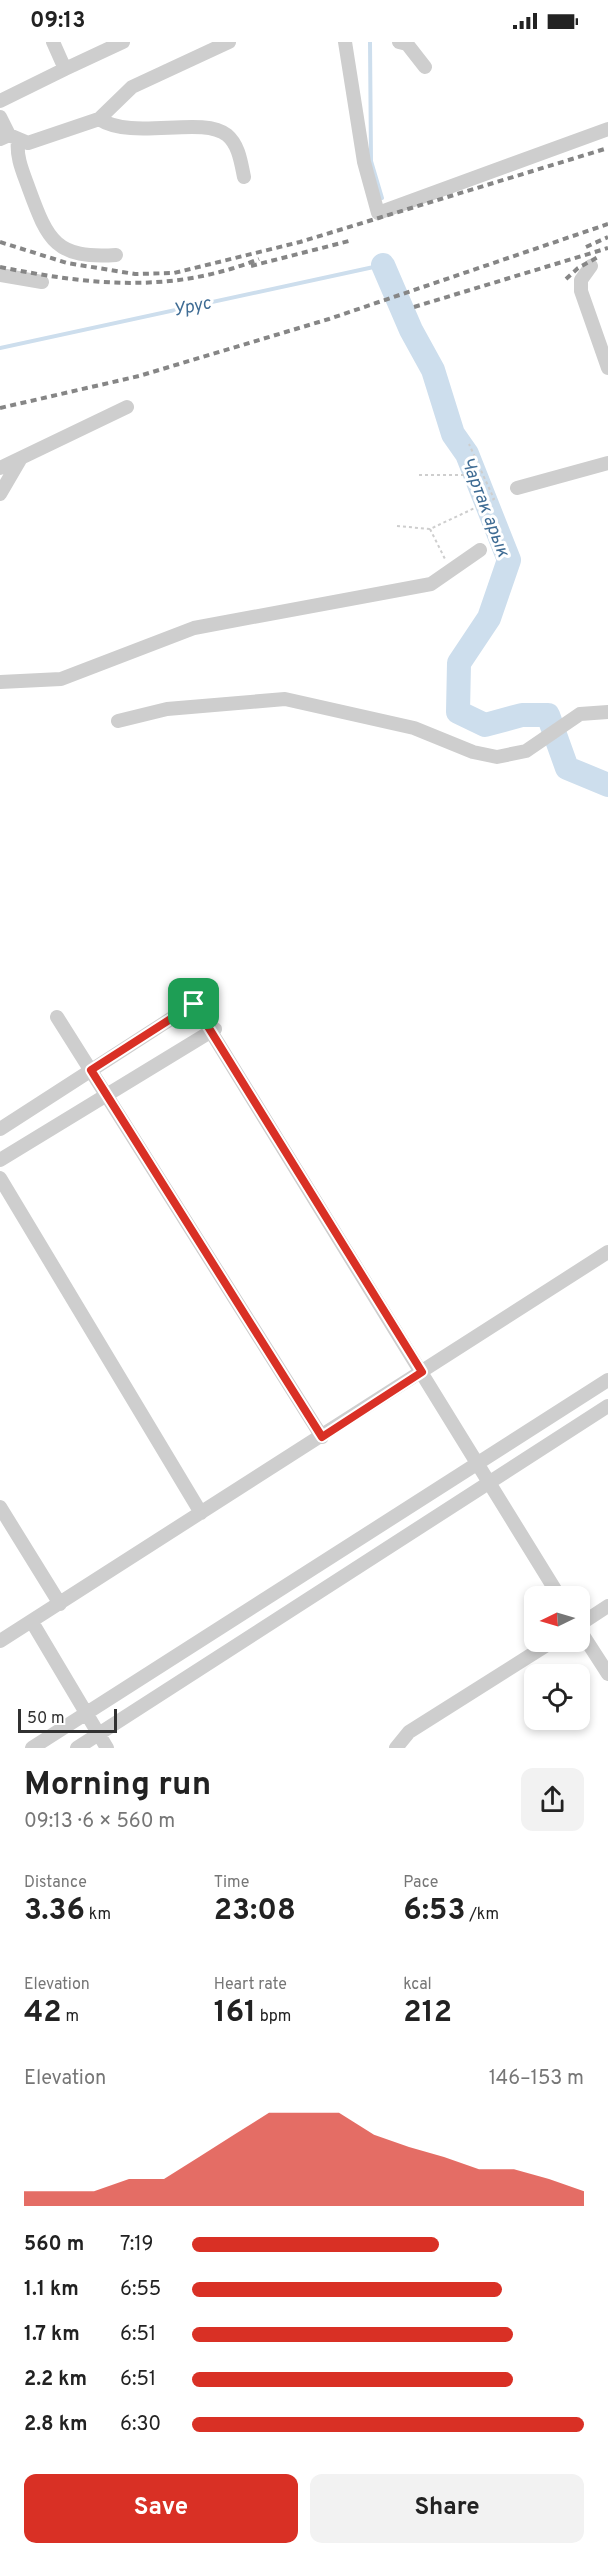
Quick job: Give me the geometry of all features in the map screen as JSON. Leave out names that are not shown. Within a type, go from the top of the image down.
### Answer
[{"type":"street","points":[[0,101],[123,42]]},
{"type":"street","points":[[9,138],[28,143],[99,119],[132,87],[229,42]]},
{"type":"street","points":[[345,42],[364,162],[378,213],[608,129]]},
{"type":"street","points":[[399,42],[407,44],[425,68]]},
{"type":"street","points":[[57,44],[65,69]]},
{"type":"street","points":[[0,117],[43,227],[54,243],[92,257],[116,255]]},
{"type":"street","points":[[99,119],[107,124],[139,129],[218,130],[233,142],[240,155],[244,177]]},
{"type":"street","points":[[591,266],[581,280],[581,291],[608,368]]},
{"type":"street","points":[[0,275],[42,282]]},
{"type":"street","points":[[0,468],[127,407]]},
{"type":"street","points":[[0,494],[21,458]]},
{"type":"street","points":[[517,489],[608,464]]},
{"type":"street","points":[[0,682],[61,679],[194,628],[431,584],[480,550]]},
{"type":"street","points":[[118,721],[166,710],[285,699],[414,728],[473,752],[497,757],[526,751],[580,714],[608,712]]},
{"type":"street","points":[[0,1129],[195,1000],[553,1586]]},
{"type":"street","points":[[57,1017],[322,1437]]},
{"type":"street","points":[[0,1160],[213,1030]]},
{"type":"street","points":[[0,1178],[201,1513]]},
{"type":"street","points":[[0,1641],[608,1252]]},
{"type":"street","points":[[32,1748],[455,1480],[608,1380]]},
{"type":"street","points":[[77,1748],[608,1406]]},
{"type":"street","points":[[0,1507],[60,1604]]},
{"type":"street","points":[[590,1619],[608,1606]]},
{"type":"street","points":[[32,1622],[107,1748]]},
{"type":"street","points":[[590,1645],[608,1674]]},
{"type":"street","points":[[396,1748],[409,1732],[536,1652]]},
{"type":"path","points":[[397,526],[430,529],[494,499],[469,444]]},
{"type":"path","points":[[419,475],[467,476],[479,506]]},
{"type":"path","points":[[430,529],[448,563]]},
{"type":"waterway","name":"Чартак арык","points":[[370,42],[371,161],[382,198]]},
{"type":"waterway","name":"Урус","points":[[0,348],[383,265],[382,256]]},
{"type":"waterway","name":"Чартак арык","points":[[383,265],[411,330],[433,370],[453,434],[467,454],[509,560],[489,618],[459,663],[458,712],[485,725],[522,715],[548,715],[567,768],[608,785]]},
{"type":"railway","points":[[0,242],[67,263],[135,274],[174,273],[300,242],[608,148]]},
{"type":"railway","points":[[0,408],[139,376],[329,319],[608,224]]},
{"type":"railway","points":[[586,247],[608,237]]},
{"type":"railway","points":[[251,266],[349,241]]},
{"type":"railway","points":[[414,307],[608,248]]},
{"type":"railway","points":[[566,279],[578,268],[600,256]]},
{"type":"railway","points":[[0,267],[66,278],[131,283],[194,278],[259,259]]},
{"type":"route","points":[[194,1004],[422,1372],[322,1437],[91,1070],[194,1004]]}]
